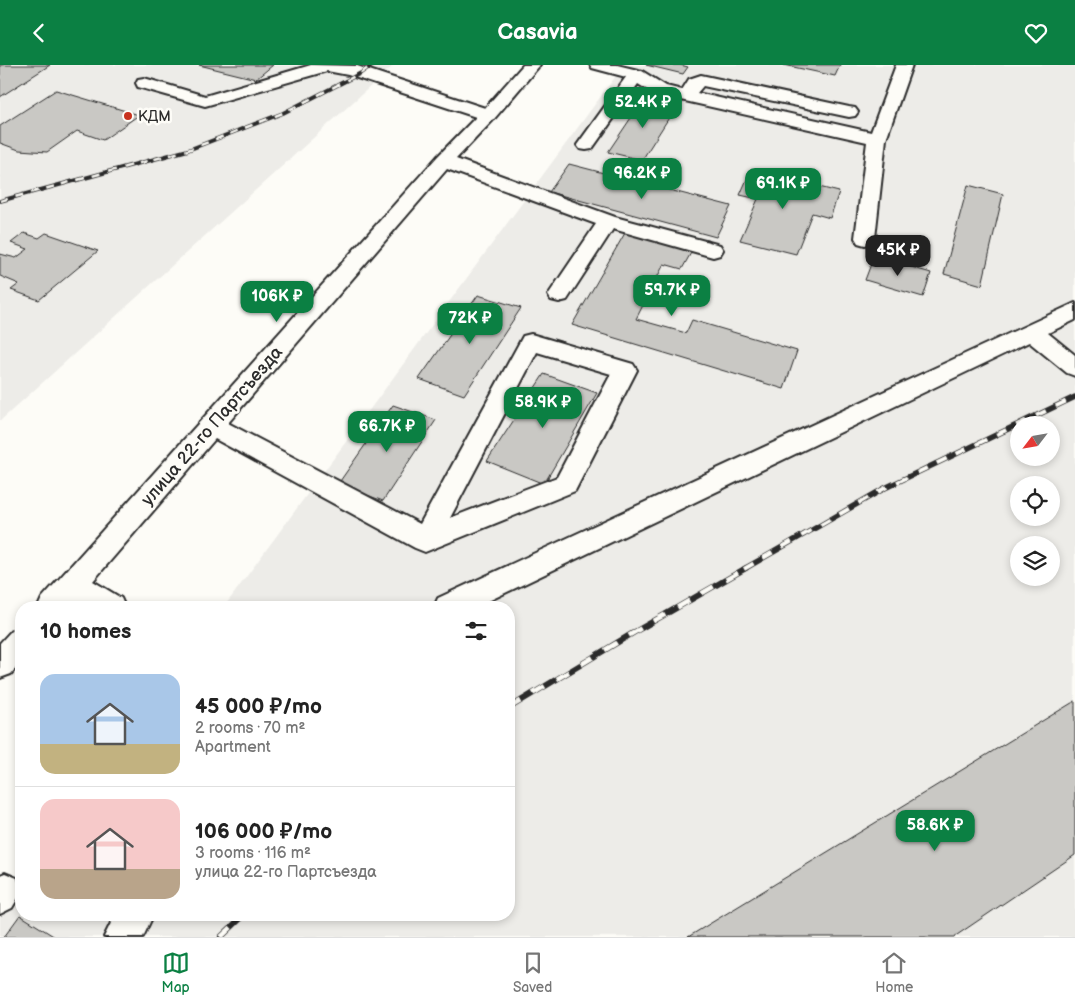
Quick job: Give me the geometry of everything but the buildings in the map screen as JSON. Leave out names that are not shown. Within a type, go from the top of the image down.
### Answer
[{"type":"street","name":"улица 22-го Партсъезда","points":[[57,601],[444,161],[532,65]]},
{"type":"street","points":[[598,65],[636,75],[660,90],[877,139]]},
{"type":"street","points":[[865,238],[877,139],[904,65]]},
{"type":"street","points":[[144,83],[205,101],[326,66],[353,67],[488,115]]},
{"type":"street","points":[[586,145],[636,75]]},
{"type":"street","points":[[687,96],[695,83],[701,80],[849,112]]},
{"type":"street","points":[[444,161],[608,221],[713,250]]},
{"type":"street","points":[[559,295],[608,221]]},
{"type":"street","points":[[461,601],[1075,311]]},
{"type":"street","points":[[1031,332],[1075,367]]},
{"type":"street","points":[[212,426],[425,540],[566,484],[625,370],[531,342],[425,540]]},
{"type":"street","points":[[73,584],[101,601]]},
{"type":"street","points":[[0,664],[15,648]]},
{"type":"shaded area","points":[[0,65],[394,65],[0,421]]},
{"type":"shaded area","points":[[624,65],[1075,65],[1075,937],[0,937],[0,912],[15,891],[15,921],[515,921],[515,601],[228,601]]},
{"type":"railway","points":[[0,201],[188,150],[283,113],[361,73],[372,65]]},
{"type":"railway","points":[[744,569],[885,488],[1075,397]]},
{"type":"railway","points":[[515,704],[638,630],[746,568]]},
{"type":"railway","points":[[221,937],[238,921]]},
{"type":"place","name":"КДМ","points":[[128,116]]}]
